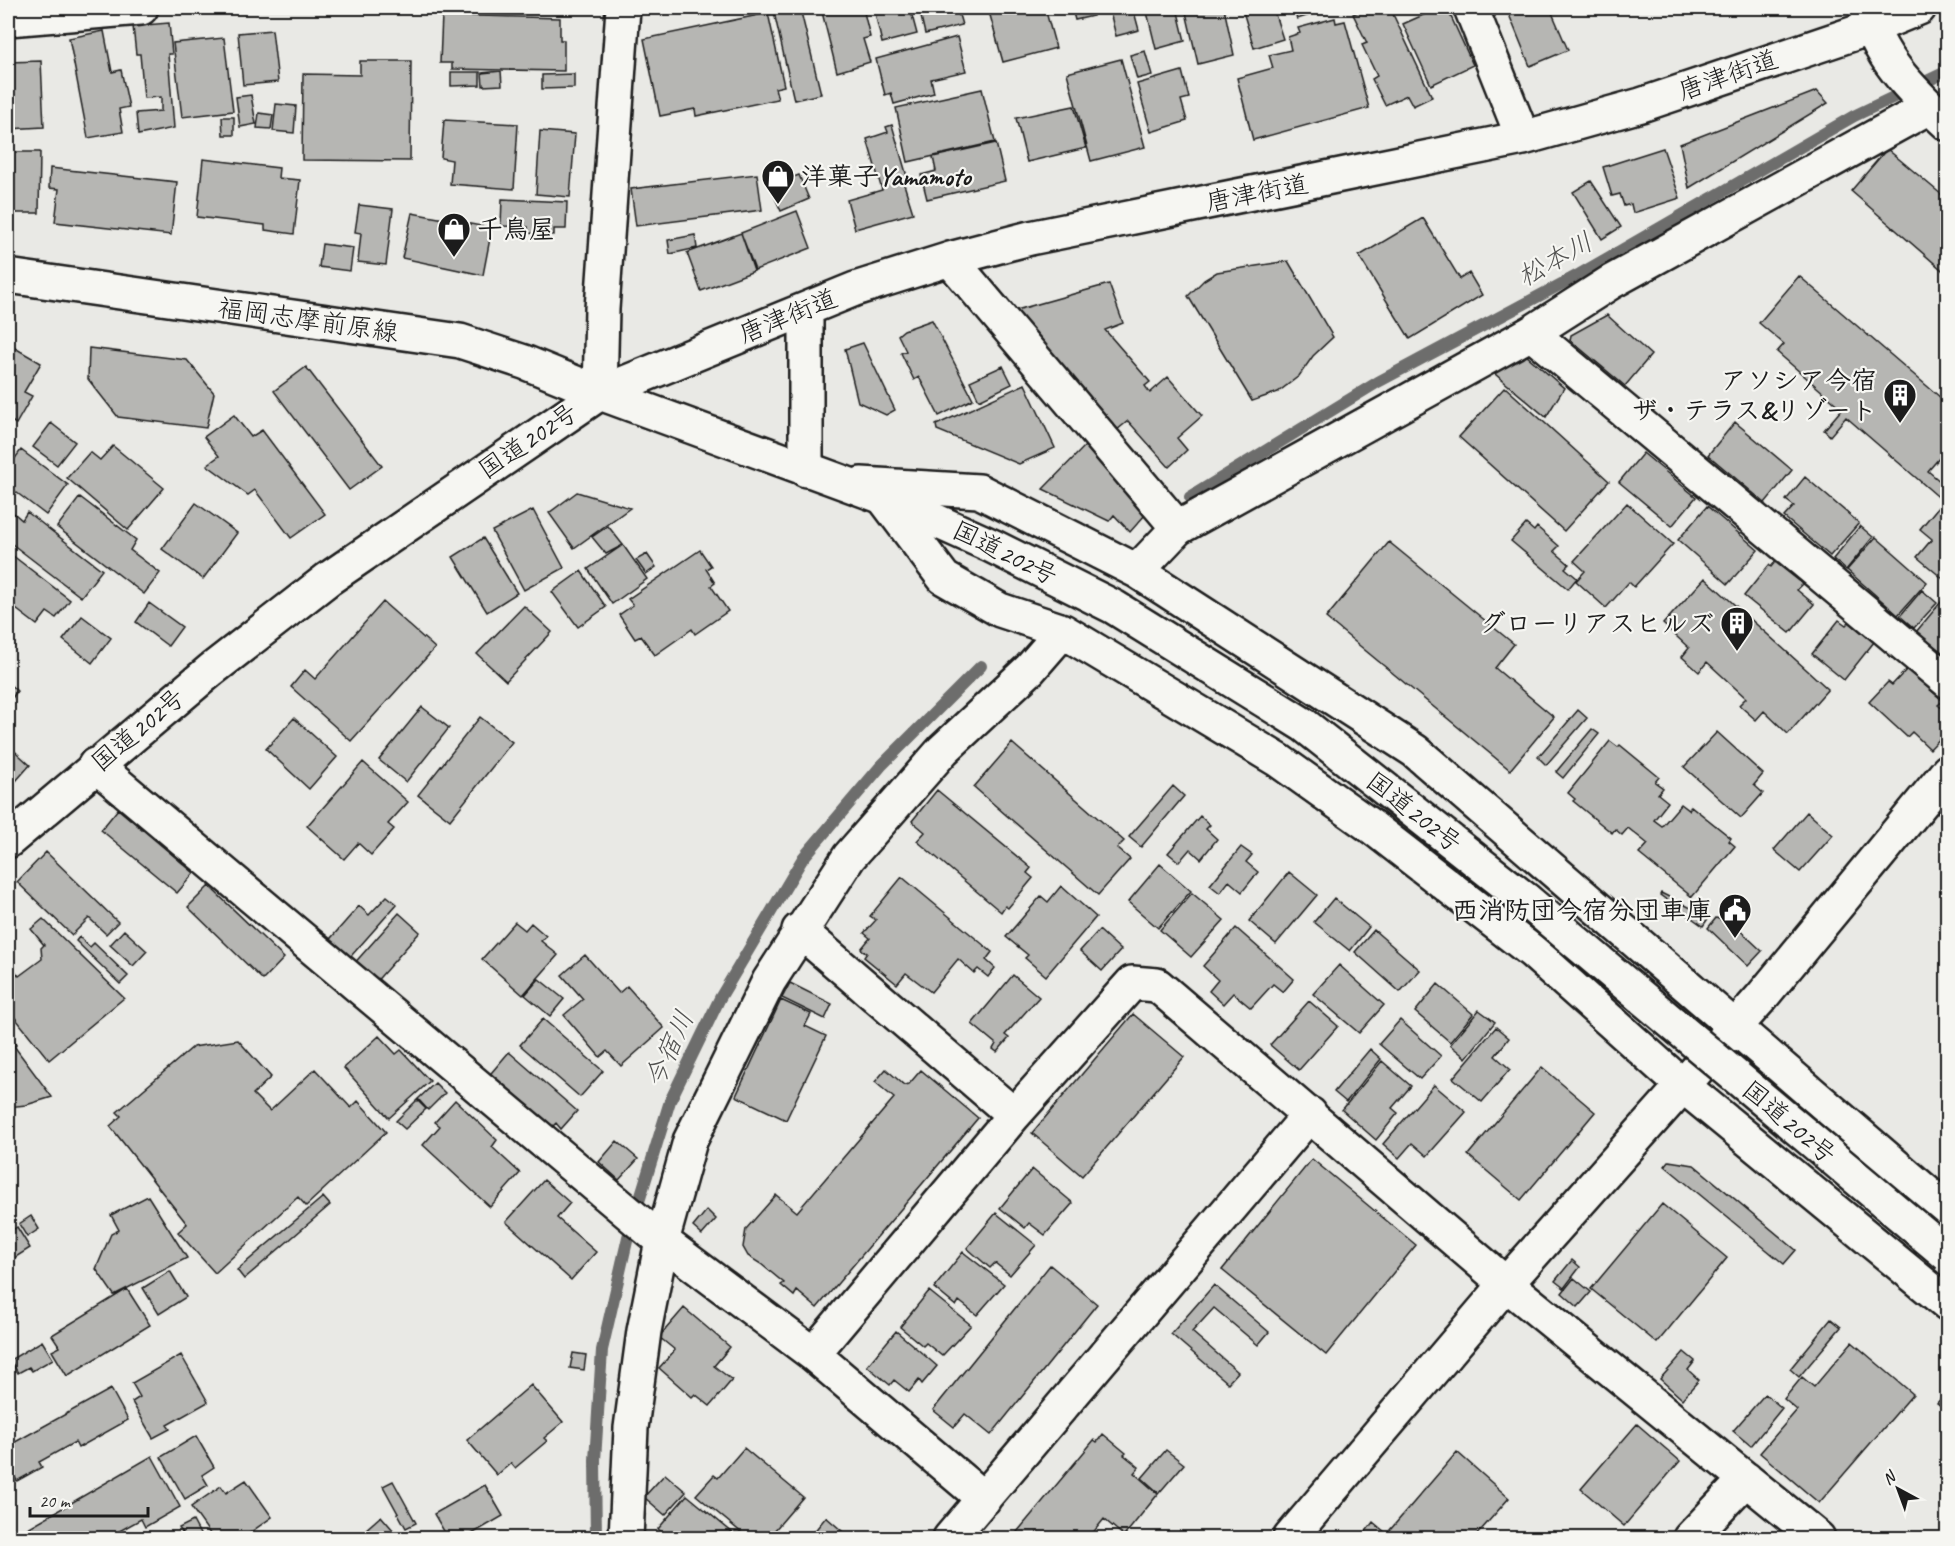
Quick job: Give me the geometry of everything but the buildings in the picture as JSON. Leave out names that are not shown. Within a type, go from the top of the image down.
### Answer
[{"type":"main road","points":[[8,19],[141,8]]},
{"type":"main road","points":[[600,393],[602,309],[623,8]]},
{"type":"main road","points":[[1471,8],[1523,138]]},
{"type":"main road","name":"唐津街道","points":[[600,393],[855,290],[950,260],[1030,238],[1523,138],[1641,105],[1874,30],[1919,8]]},
{"type":"main road","points":[[1137,572],[1178,528],[1531,333],[1611,282],[1938,115],[1874,30]]},
{"type":"main road","points":[[950,260],[1178,528]]},
{"type":"main road","name":"福岡志摩前原線","points":[[8,276],[460,341],[524,362],[600,393]]},
{"type":"main road","points":[[806,309],[806,470]]},
{"type":"main road","points":[[1531,333],[1947,681]]},
{"type":"main road","name":"国道202号","points":[[8,841],[95,765],[211,670],[328,579],[600,393],[806,470],[883,496],[992,546],[1114,607],[1304,725],[1526,900],[1947,1255]]},
{"type":"main road","points":[[845,483],[979,491],[1137,572],[1415,751],[1947,1211]]},
{"type":"main road","points":[[883,496],[944,578],[1000,610],[1063,632],[1278,760],[1372,827],[1533,952],[1682,1085],[1947,1304]]},
{"type":"main road","points":[[626,1539],[631,1428],[644,1331],[662,1241],[690,1141],[768,981],[849,857],[927,768],[1030,669],[1063,632]]},
{"type":"main road","points":[[95,765],[624,1206],[662,1241],[813,1354],[984,1499]]},
{"type":"main road","points":[[1290,1539],[1506,1284],[1783,972],[1947,771]]},
{"type":"main road","points":[[800,930],[1014,1115]]},
{"type":"main road","points":[[813,1354],[1014,1115],[1132,983],[1157,985],[1506,1284],[1818,1539]]},
{"type":"main road","points":[[950,1539],[1310,1114]]},
{"type":"main road","points":[[1690,1539],[1746,1479]]},
{"type":"waterway","name":"松本川","points":[[1190,497],[1378,382],[1580,274],[1854,116],[1948,71]]},
{"type":"waterway","name":"今宿川","points":[[596,1538],[595,1460],[602,1350],[628,1237],[670,1101],[720,998],[803,858],[881,766],[981,666]]},
{"type":"place","name":"洋菓子Yamamoto","points":[[778,205]]},
{"type":"place","name":"千鳥屋","points":[[454,258]]},
{"type":"place","name":"アソシア今宿 ザ・テラス&リゾート","points":[[1900,424]]},
{"type":"place","name":"グローリアスヒルズ","points":[[1737,652]]},
{"type":"place","name":"西消防団今宿分団車庫","points":[[1735,939]]}]
